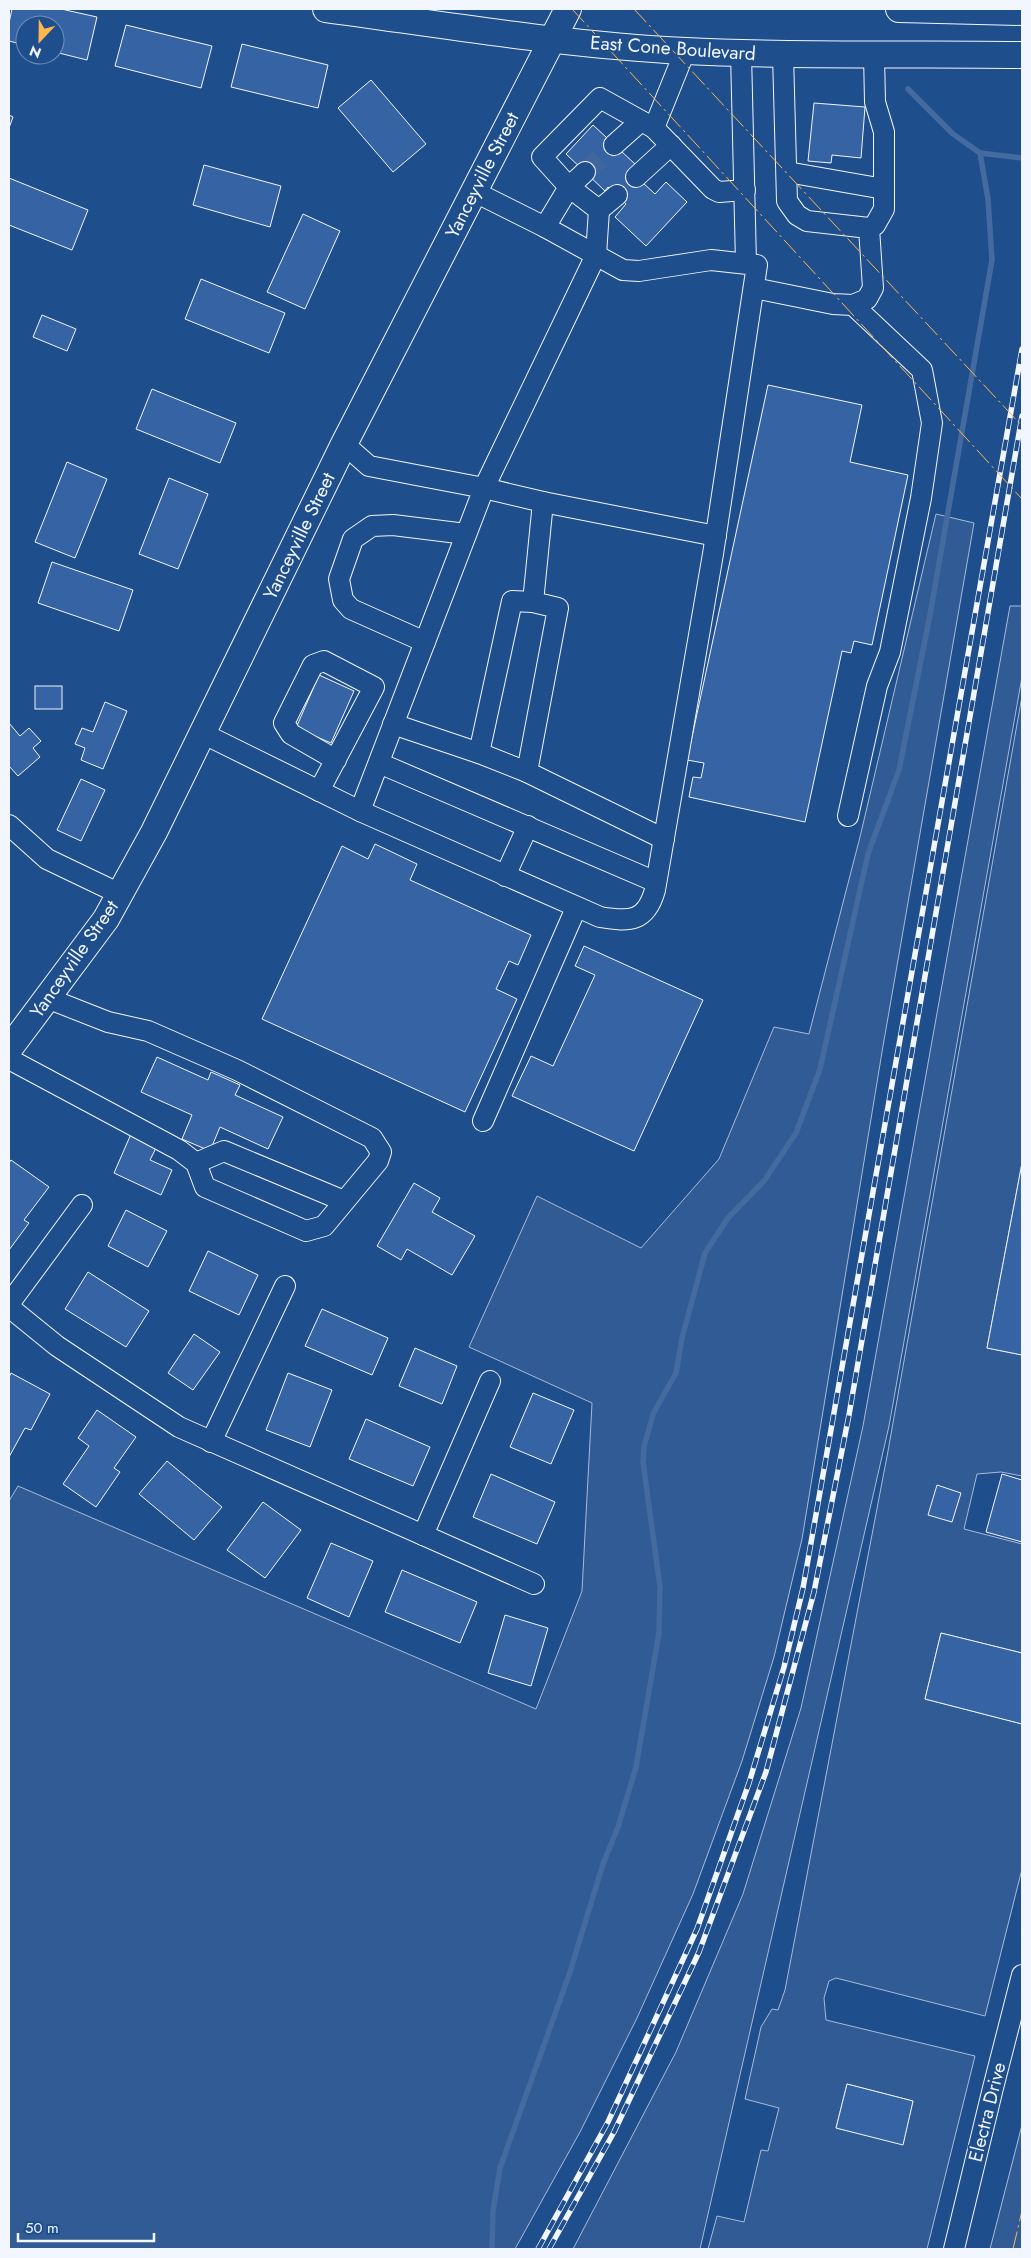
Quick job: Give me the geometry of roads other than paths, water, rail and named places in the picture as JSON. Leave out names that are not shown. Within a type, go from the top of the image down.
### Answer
[{"type":"main road","name":"East Cone Boulevard","points":[[326,9],[552,39],[685,51],[783,55],[1022,55]]},
{"type":"main road","name":"Yanceyville Street","points":[[9,1049],[106,919],[154,832],[344,444],[472,192],[568,9]]},
{"type":"main road","points":[[899,9],[1022,12]]},
{"type":"street","points":[[614,145],[648,124],[685,51]]},
{"type":"street","points":[[742,53],[746,263]]},
{"type":"street","points":[[783,55],[787,201],[797,215],[807,221],[869,228],[875,225],[884,209],[884,132],[875,102],[874,54]]},
{"type":"street","points":[[599,210],[569,187],[542,157],[600,98],[648,124],[719,192],[745,190]]},
{"type":"street","points":[[636,177],[671,145]]},
{"type":"street","points":[[545,227],[569,187],[585,172]]},
{"type":"street","points":[[787,172],[884,190]]},
{"type":"street","points":[[202,733],[319,792],[600,918],[622,921],[640,916],[650,906],[664,839],[716,536],[757,265],[711,260],[639,271],[623,270],[545,227],[472,192]]},
{"type":"street","points":[[360,811],[484,488],[596,255],[599,210],[617,195]]},
{"type":"street","points":[[754,288],[833,304],[853,305],[867,299],[873,288],[869,228]]},
{"type":"street","points":[[848,816],[877,686],[890,652],[921,498],[932,423],[922,370],[853,305]]},
{"type":"street","points":[[344,444],[369,466],[716,536]]},
{"type":"street","points":[[533,602],[543,502]]},
{"type":"street","points":[[425,642],[351,609],[343,600],[339,579],[353,539],[372,526],[393,525],[466,534]]},
{"type":"street","points":[[479,753],[512,602],[533,602],[558,608],[527,772]]},
{"type":"street","points":[[336,760],[291,734],[284,723],[313,665],[324,661],[374,686],[404,698]]},
{"type":"street","points":[[319,792],[374,686]]},
{"type":"street","points":[[393,724],[479,753],[527,772],[664,839]]},
{"type":"street","points":[[380,763],[656,882]]},
{"type":"street","points":[[9,825],[46,859],[120,894]]},
{"type":"street","points":[[505,876],[528,826]]},
{"type":"street","points":[[483,1121],[576,908]]},
{"type":"street","points":[[9,1059],[179,1150],[196,1163],[205,1188],[306,1231],[324,1226],[378,1161],[381,1152],[372,1138],[237,1070],[148,1031],[108,1022],[47,998]]},
{"type":"street","points":[[196,1163],[224,1151],[344,1201]]},
{"type":"street","points":[[82,1205],[9,1305],[57,1346],[179,1427],[534,1584]]},
{"type":"street","points":[[211,1442],[285,1286]]},
{"type":"street","points":[[423,1535],[490,1381]]},
{"type":"street","name":"Electra Drive","points":[[954,2249],[992,2088],[1022,1975]]},
{"type":"waterway","points":[[492,2249],[493,2211],[500,2168],[570,1972],[603,1864],[618,1827],[636,1767],[659,1633],[660,1587],[643,1462],[644,1446],[654,1412],[676,1373],[682,1338],[705,1253],[728,1218],[764,1181],[796,1133],[820,1069],[868,854],[899,770],[930,615],[992,260],[988,199],[980,153],[953,134],[908,89]]},
{"type":"waterway","points":[[980,153],[1022,158]]},
{"type":"tunnel","points":[[585,172],[614,145]]},
{"type":"railway","points":[[538,2249],[608,2122],[697,1929],[749,1783],[784,1667],[803,1588],[1022,349]]},
{"type":"railway","points":[[549,2249],[614,2132],[699,1952],[766,1772],[814,1592],[849,1415],[1022,416]]}]
